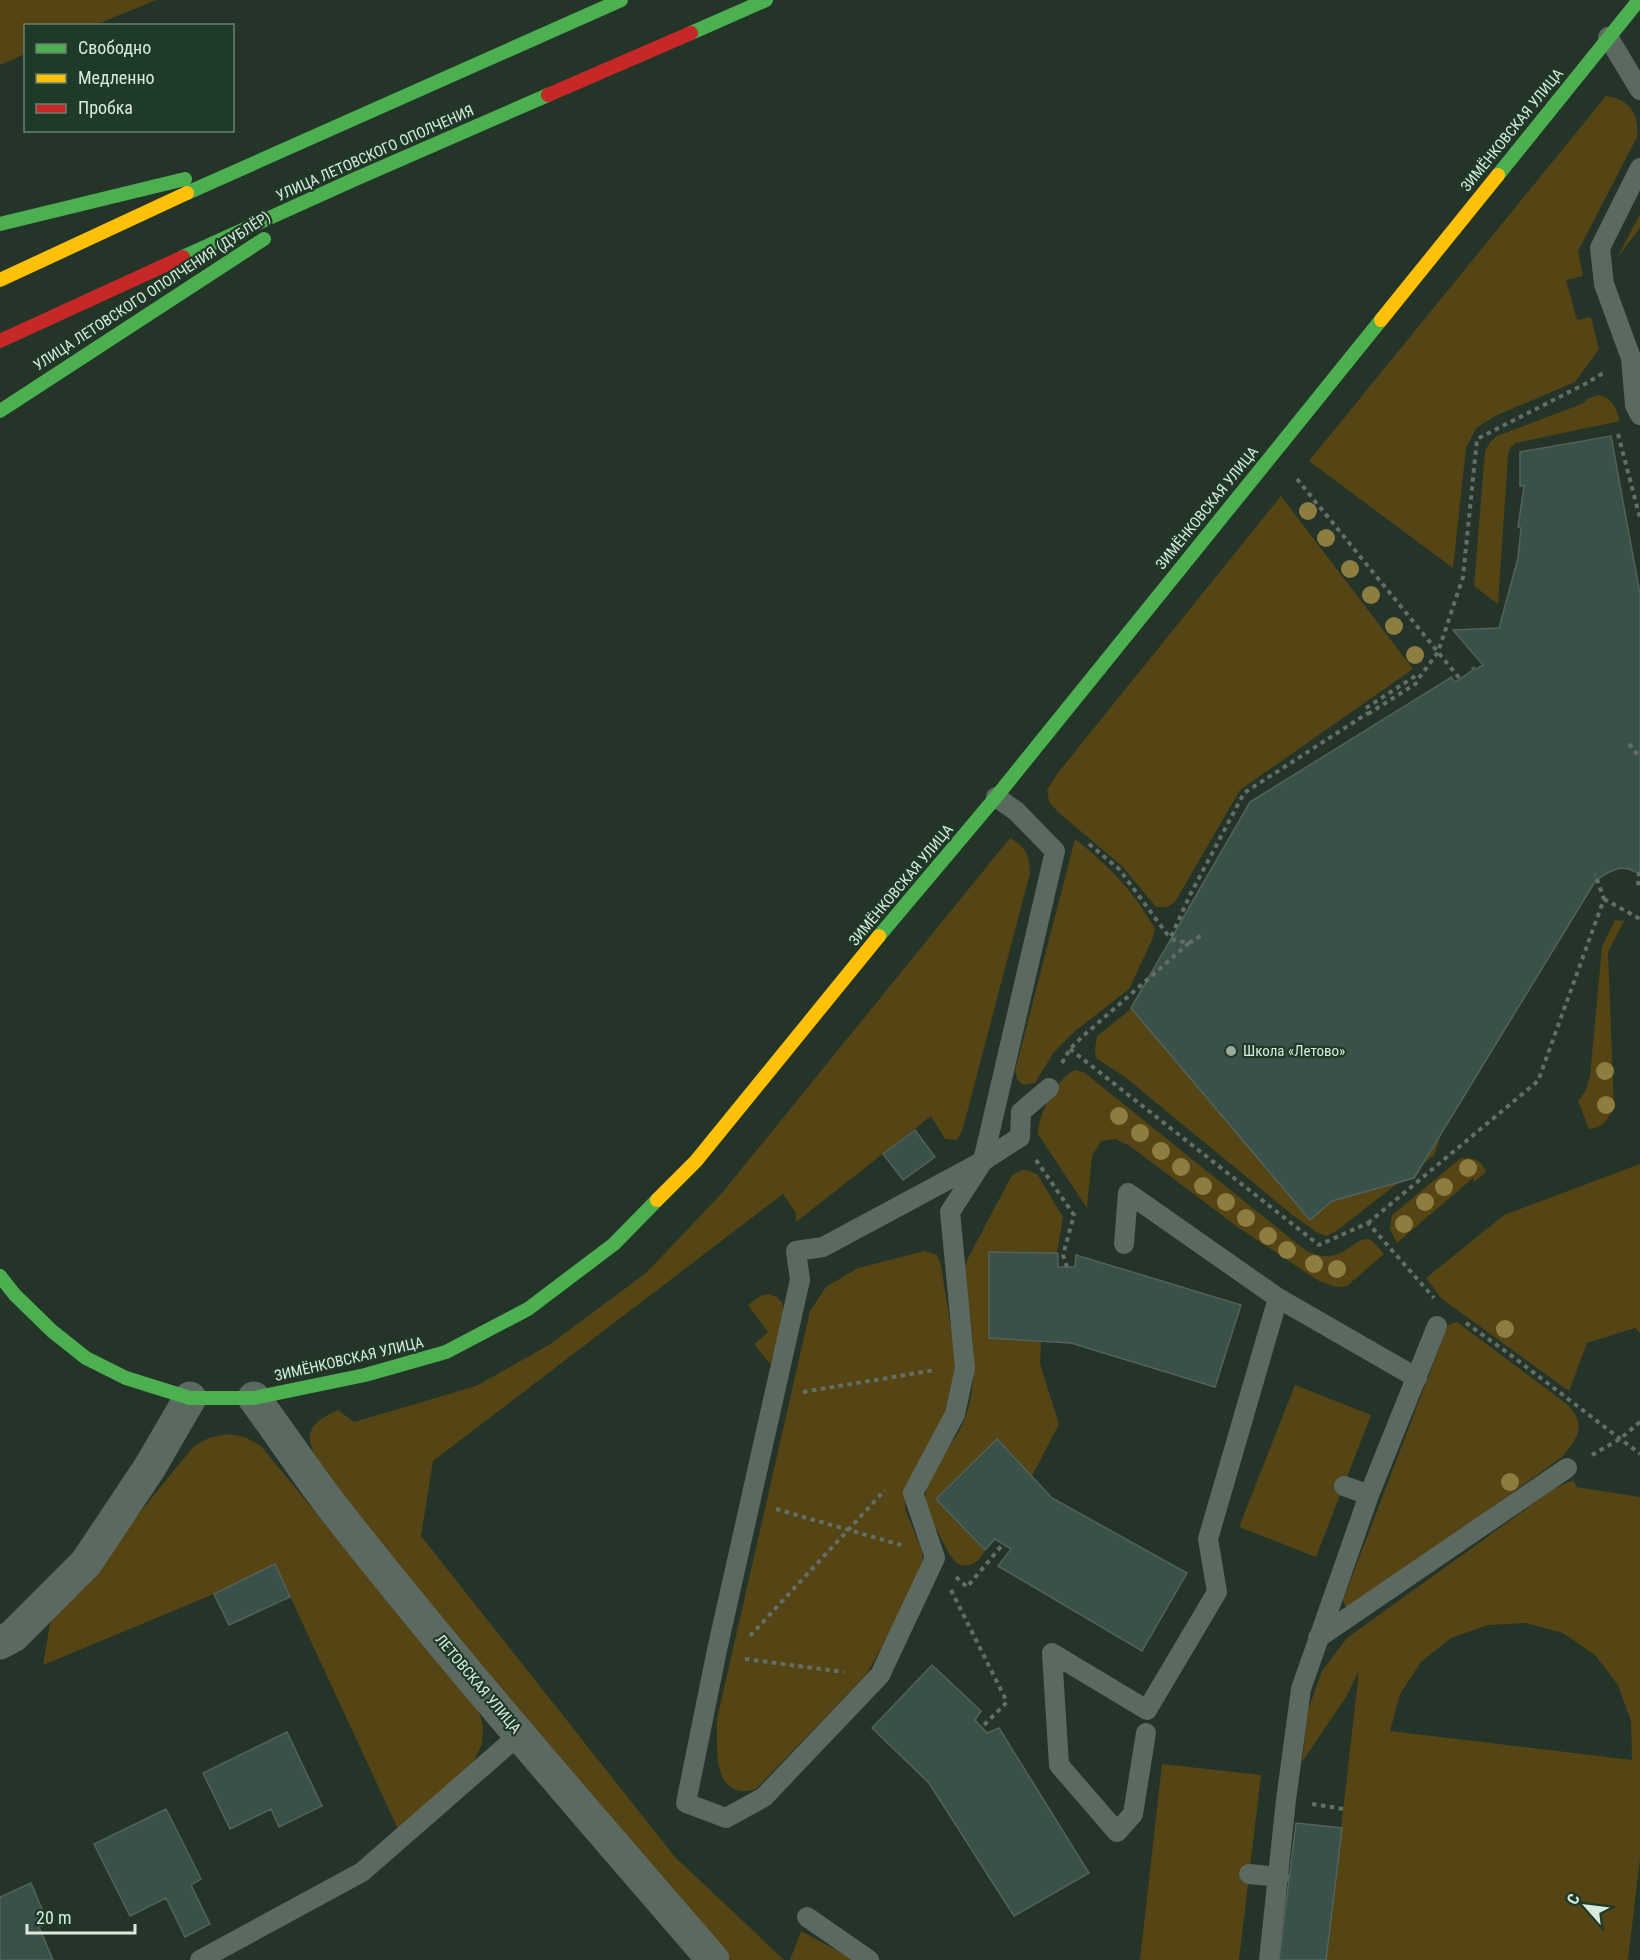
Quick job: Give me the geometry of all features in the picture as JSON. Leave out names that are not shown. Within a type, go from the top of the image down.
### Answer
[{"type":"street","points":[[0,280],[250,164],[621,0]]},
{"type":"street","name":"УЛИЦА ЛЕТОВСКОГО ОПОЛЧЕНИЯ","points":[[0,341],[353,180],[766,0]]},
{"type":"street","name":"ЗИМЁНКОВСКАЯ УЛИЦА","points":[[0,1276],[15,1295],[52,1331],[86,1358],[126,1378],[190,1398],[254,1398],[365,1375],[446,1352],[528,1309],[614,1244],[696,1161],[910,898],[996,797],[1639,0]]},
{"type":"street","points":[[0,224],[250,164]]},
{"type":"street","name":"УЛИЦА ЛЕТОВСКОГО ОПОЛЧЕНИЯ (ДУБЛЁР)","points":[[0,411],[353,180]]},
{"type":"street","points":[[0,1643],[13,1636],[86,1563],[150,1467],[190,1398]]},
{"type":"street","name":"ЛЕТОВСКАЯ УЛИЦА","points":[[254,1398],[329,1503],[520,1734],[713,1960]]},
{"type":"lane","points":[[1608,37],[1640,90]]},
{"type":"lane","points":[[1640,168],[1600,248],[1604,284],[1631,358],[1635,405],[1640,415]]},
{"type":"lane","points":[[996,797],[1016,811],[1054,851],[983,1161],[950,1212],[965,1368],[955,1414],[913,1493],[935,1558],[880,1674],[764,1797],[726,1818],[686,1803],[717,1650],[800,1280],[796,1251],[823,1246],[983,1161],[1020,1137],[1021,1112],[1049,1088]]},
{"type":"lane","points":[[1124,1244],[1128,1193],[1278,1298],[1417,1378]]},
{"type":"lane","points":[[1146,1733],[1133,1814],[1118,1832],[1059,1765],[1052,1653],[1147,1710],[1217,1592],[1208,1539],[1278,1298]]},
{"type":"lane","points":[[1269,1960],[1286,1800],[1301,1689],[1369,1495],[1437,1326]]},
{"type":"lane","points":[[1318,1638],[1568,1468]]},
{"type":"lane","points":[[1344,1486],[1369,1495]]},
{"type":"lane","points":[[200,1960],[362,1872],[520,1734]]},
{"type":"lane","points":[[1249,1874],[1279,1877]]},
{"type":"lane","points":[[807,1917],[869,1960]]},
{"type":"path","points":[[1170,939],[1190,894],[1244,794],[1419,678],[1438,652],[1463,577],[1477,438],[1585,384],[1631,358]]},
{"type":"path","points":[[1617,431],[1640,518]]},
{"type":"path","points":[[1292,474],[1460,680]]},
{"type":"path","points":[[1629,744],[1640,758]]},
{"type":"path","points":[[1089,844],[1119,869],[1170,939],[1189,943]]},
{"type":"path","points":[[1639,872],[1638,888],[1640,890]]},
{"type":"path","points":[[1070,1049],[1318,1245],[1368,1223],[1538,1081],[1604,898],[1595,873]]},
{"type":"path","points":[[1604,898],[1640,919]]},
{"type":"path","points":[[1049,1088],[1070,1049],[1189,943],[1202,935]]},
{"type":"path","points":[[1020,1137],[1074,1215],[1063,1255],[1067,1267]]},
{"type":"path","points":[[1368,1223],[1436,1299]]},
{"type":"path","points":[[1464,1321],[1640,1454]]},
{"type":"path","points":[[791,1394],[945,1369]]},
{"type":"path","points":[[1568,1468],[1620,1439],[1640,1422]]},
{"type":"path","points":[[747,1640],[888,1486]]},
{"type":"path","points":[[766,1506],[911,1548]]},
{"type":"path","points":[[935,1558],[967,1587],[1003,1544]]},
{"type":"path","points":[[935,1558],[1007,1702],[982,1727]]},
{"type":"path","points":[[742,1658],[855,1673]]},
{"type":"path","points":[[1311,1804],[1344,1809]]},
{"type":"shaded area","points":[[0,0],[156,0],[97,24],[24,24],[24,54],[0,65]]},
{"type":"shaded area","points":[[1606,96],[1621,100],[1631,109],[1637,121],[1637,137],[1578,251],[1583,276],[1566,280],[1577,320],[1591,317],[1599,349],[1575,382],[1495,416],[1476,428],[1466,448],[1453,568],[1309,461]]},
{"type":"shaded area","points":[[1640,214],[1640,228],[1617,258]]},
{"type":"shaded area","points":[[1598,395],[1610,401],[1620,421],[1516,443],[1510,448],[1498,604],[1474,586],[1485,451],[1497,436],[1584,403],[1587,399]]},
{"type":"shaded area","points":[[1281,496],[1413,669],[1240,790],[1175,902],[1167,907],[1156,907],[1122,866],[1058,812],[1049,802],[1047,790],[1057,774]]},
{"type":"shaded area","points":[[1010,838],[1026,852],[1030,873],[963,1128],[957,1140],[945,1139],[931,1116],[796,1222],[796,1213],[783,1194],[433,1461],[421,1536],[675,1857],[784,1960],[731,1960],[378,1542],[324,1473],[312,1449],[310,1434],[320,1420],[338,1410],[354,1422],[476,1386],[549,1345],[646,1273],[722,1193]]},
{"type":"shaded area","points":[[1075,839],[1120,880],[1155,929],[1129,989],[1075,1031],[1054,1052],[1035,1083],[1023,1085],[1017,1079],[1015,1071]]},
{"type":"shaded area","points":[[1615,920],[1624,921],[1608,952],[1614,1107],[1604,1122],[1598,1127],[1589,1129],[1578,1101],[1586,1090],[1590,1076],[1602,947]]},
{"type":"shaded area","points":[[1137,1004],[1435,1130],[1439,1141],[1434,1155],[1335,1232],[1326,1236],[1318,1233],[1295,1217],[1125,1077],[1096,1058],[1097,1036]]},
{"type":"shaded area","points":[[1075,1070],[1090,1077],[1305,1250],[1329,1256],[1338,1254],[1364,1239],[1372,1241],[1384,1254],[1347,1286],[1336,1287],[1319,1281],[1239,1228],[1130,1146],[1115,1139],[1101,1141],[1092,1156],[1087,1208],[1038,1134],[1041,1118],[1050,1098],[1062,1080]]},
{"type":"shaded area","points":[[1461,1158],[1476,1160],[1482,1164],[1486,1172],[1474,1182],[1473,1178],[1397,1243],[1390,1229],[1392,1215]]},
{"type":"shaded area","points":[[1640,1164],[1640,1333],[1635,1328],[1587,1343],[1569,1391],[1442,1299],[1426,1278],[1504,1215]]},
{"type":"shaded area","points":[[1022,1170],[1037,1174],[1063,1217],[1057,1253],[989,1252],[989,1338],[1041,1341],[1040,1364],[1059,1424],[1031,1478],[997,1439],[936,1499],[985,1550],[976,1562],[962,1565],[953,1559],[938,1533],[926,1505],[926,1493],[931,1475],[961,1427],[972,1390],[974,1371],[972,1331],[964,1272],[967,1260],[1012,1175]]},
{"type":"shaded area","points":[[925,1251],[937,1255],[941,1265],[957,1367],[947,1411],[907,1485],[905,1509],[922,1551],[924,1574],[866,1675],[756,1789],[741,1791],[731,1787],[720,1772],[717,1719],[810,1311],[826,1287],[858,1268]]},
{"type":"shaded area","points":[[768,1294],[779,1299],[783,1311],[779,1335],[770,1364],[754,1344],[768,1332],[748,1305],[760,1296]]},
{"type":"shaded area","points":[[1457,1322],[1568,1405],[1574,1412],[1579,1426],[1576,1438],[1562,1457],[1355,1606],[1346,1608],[1343,1600],[1446,1330],[1448,1325]]},
{"type":"shaded area","points":[[1295,1385],[1371,1415],[1316,1557],[1239,1527]]},
{"type":"shaded area","points":[[227,1434],[245,1437],[261,1446],[479,1711],[483,1727],[482,1744],[475,1759],[464,1772],[398,1829],[275,1564],[214,1594],[43,1665],[51,1618],[86,1587],[102,1559],[193,1447],[209,1438]]},
{"type":"shaded area","points":[[1573,1480],[1577,1487],[1640,1497],[1640,1858],[1628,1960],[1326,1960],[1359,1671],[1346,1697],[1302,1762],[1308,1710],[1322,1671],[1347,1638],[1555,1488]],"holes":[[[1526,1623],[1563,1633],[1595,1655],[1618,1685],[1631,1721],[1632,1760],[1390,1731],[1400,1694],[1421,1662],[1451,1638],[1488,1625]]]},
{"type":"shaded area","points":[[1162,1764],[1261,1775],[1239,1960],[1140,1960]]},
{"type":"shaded area","points":[[801,1931],[855,1960],[790,1960]]},
{"type":"building","points":[[1611,436],[1640,594],[1640,874],[1621,868],[1596,880],[1414,1178],[1332,1201],[1310,1220],[1131,1008],[1250,802],[1451,677],[1455,682],[1473,670],[1472,668],[1474,667],[1475,670],[1483,665],[1453,630],[1499,628],[1518,558],[1521,528],[1518,527],[1524,486],[1520,486],[1520,452]]},
{"type":"building","points":[[915,1130],[935,1157],[903,1180],[883,1154]]},
{"type":"building","points":[[989,1252],[1057,1253],[1058,1267],[1075,1267],[1076,1255],[1241,1305],[1215,1387],[1071,1343],[989,1338]]},
{"type":"building","points":[[997,1439],[1052,1498],[1187,1573],[1142,1651],[998,1566],[1011,1549],[995,1539],[985,1550],[936,1499]]},
{"type":"building","points":[[275,1564],[290,1597],[229,1625],[214,1594]]},
{"type":"building","points":[[932,1665],[981,1711],[975,1720],[987,1733],[999,1728],[1089,1873],[1014,1916],[929,1783],[872,1728]]},
{"type":"building","points":[[287,1732],[322,1806],[279,1827],[271,1809],[230,1829],[203,1773]]},
{"type":"building","points":[[166,1809],[201,1879],[191,1885],[210,1924],[185,1937],[166,1898],[130,1916],[94,1844]]},
{"type":"building","points":[[1296,1823],[1342,1828],[1326,1960],[1279,1960]]},
{"type":"building","points":[[31,1883],[48,1923],[39,1927],[53,1960],[0,1960],[0,1897]]},
{"type":"traffic: fast","points":[[187,193],[621,0]]},
{"type":"traffic: fast","points":[[691,33],[766,0]]},
{"type":"traffic: fast","points":[[1498,175],[1639,0]]},
{"type":"traffic: fast","points":[[183,257],[548,95]]},
{"type":"traffic: fast","points":[[0,224],[185,179]]},
{"type":"traffic: fast","points":[[0,411],[264,239]]},
{"type":"traffic: fast","points":[[879,936],[996,797],[1381,320]]},
{"type":"traffic: fast","points":[[0,1276],[15,1295],[52,1331],[86,1358],[126,1378],[190,1398],[254,1398],[365,1375],[446,1352],[528,1309],[614,1244],[657,1200]]},
{"type":"traffic: slow","points":[[1381,320],[1498,175]]},
{"type":"traffic: slow","points":[[0,280],[187,193]]},
{"type":"traffic: slow","points":[[657,1200],[696,1161],[879,936]]},
{"type":"traffic: jam","points":[[548,95],[691,33]]},
{"type":"traffic: jam","points":[[0,341],[183,257]]},
{"type":"place","name":"Школа «Летово»","points":[[1231,1051]]}]
